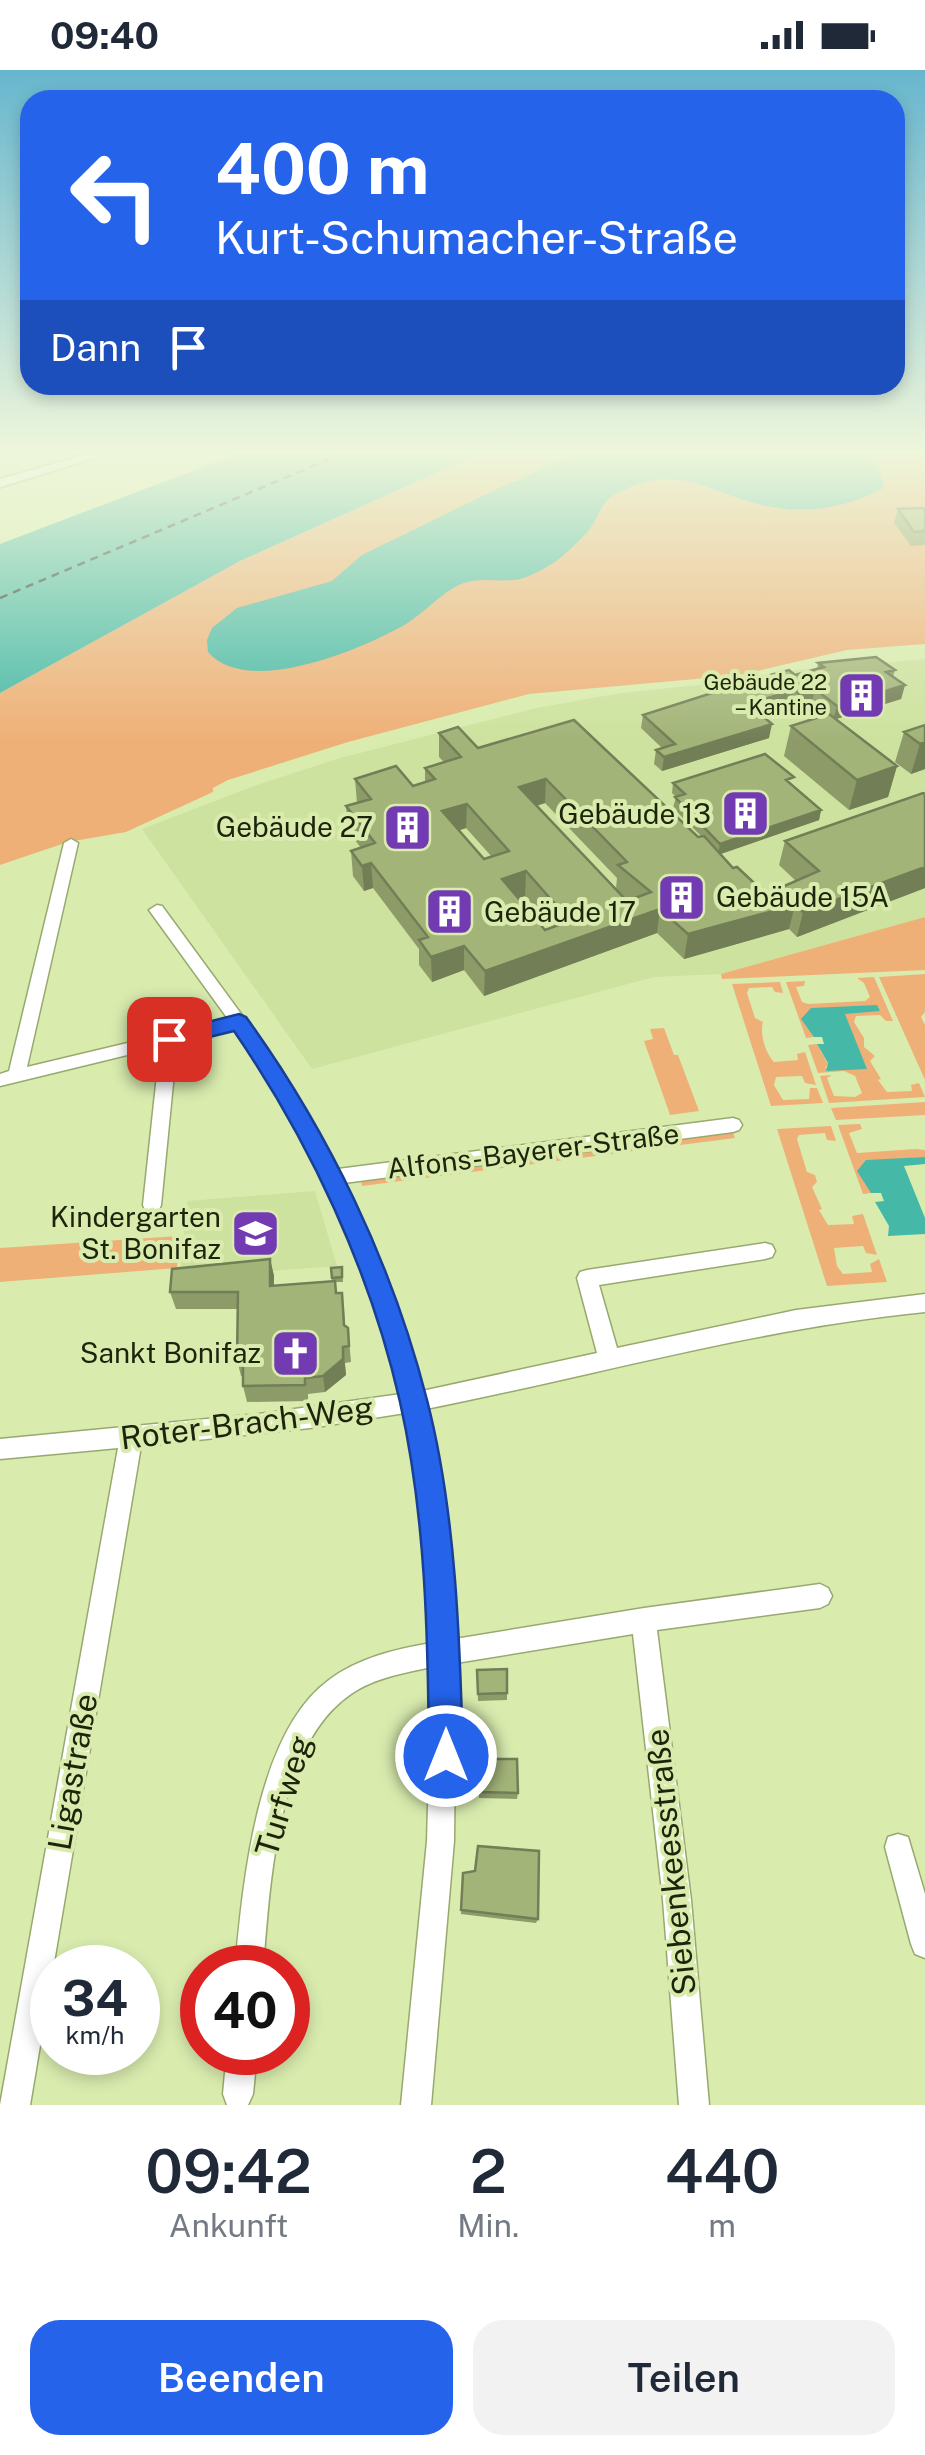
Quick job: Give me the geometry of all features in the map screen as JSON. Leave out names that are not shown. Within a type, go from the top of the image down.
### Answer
[{"type":"street","points":[[70,843],[8,1078],[239,1022]]},
{"type":"street","points":[[157,910],[282,1084],[332,1176],[385,1307],[414,1402],[438,1564],[444,1654],[445,1786],[436,1929],[416,2105]]},
{"type":"street","points":[[152,1205],[169,1039]]},
{"type":"street","name":"Alfons-Bayerer-Straße","points":[[332,1176],[733,1125]]},
{"type":"street","points":[[610,1361],[587,1278],[765,1251]]},
{"type":"street","name":"Roter-Brach-Weg","points":[[0,1449],[313,1418],[414,1402],[811,1315],[925,1303]]},
{"type":"street","name":"Ligastraße","points":[[14,2105],[131,1438]]},
{"type":"street","name":"Turfweg","points":[[252,1945],[268,1833],[293,1751],[310,1717],[331,1693],[356,1677],[444,1654],[644,1620],[820,1596]]},
{"type":"street","name":"Siebenkeesstraße","points":[[644,1620],[677,1900],[694,2105]]},
{"type":"street","points":[[898,1848],[925,1944]]},
{"type":"street","points":[[238,2094],[240,2075]]},
{"type":"shaded area","points":[[265,550],[925,550],[925,644],[847,650],[740,675],[529,694],[348,742],[228,780],[213,788],[213,792],[126,832],[68,842],[0,865],[0,693]]},
{"type":"shaded area","points":[[925,659],[925,917],[721,974],[654,977],[312,1069],[142,829],[340,758],[536,708],[621,693],[756,679],[795,670]]},
{"type":"shaded area","points":[[925,917],[925,970],[722,979],[721,974]]},
{"type":"shaded area","points":[[925,974],[925,1012],[921,1017],[925,1025],[925,1080],[879,977]]},
{"type":"shaded area","points":[[874,977],[893,1021],[880,1015],[856,1016],[854,1022],[864,1038],[864,1047],[875,1056],[870,1061],[881,1079],[878,1080],[887,1092],[912,1091],[911,1085],[919,1083],[925,1097],[829,1103],[820,1076],[832,1075],[827,1078],[834,1096],[855,1097],[862,1093],[855,1076],[844,1071],[818,1073],[808,1045],[817,1044],[828,1064],[825,1068],[866,1068],[844,1013],[880,1010],[811,1008],[814,1037],[806,1038],[786,982],[805,981],[804,986],[796,987],[802,1002],[808,1004],[865,1001],[870,997],[857,978]]},
{"type":"shaded area","points":[[780,982],[783,993],[772,987],[749,988],[755,1018],[763,1022],[764,1042],[774,1062],[798,1060],[797,1054],[805,1052],[816,1085],[805,1083],[802,1076],[776,1077],[774,1085],[783,1100],[809,1099],[810,1088],[817,1088],[823,1103],[771,1106],[732,984]]},
{"type":"shaded area","points":[[664,1028],[699,1111],[670,1115],[644,1041],[653,1039],[650,1029]]},
{"type":"shaded area","points":[[925,1102],[925,1115],[836,1120],[831,1108]]},
{"type":"shaded area","points":[[860,1124],[862,1129],[849,1133],[857,1153],[916,1149],[925,1150],[925,1157],[866,1161],[871,1193],[863,1194],[838,1125]]},
{"type":"shaded area","points":[[831,1126],[836,1141],[827,1140],[825,1133],[799,1135],[797,1139],[807,1172],[815,1175],[817,1182],[812,1187],[822,1209],[819,1210],[828,1225],[854,1224],[852,1216],[863,1214],[877,1255],[866,1253],[863,1246],[834,1248],[837,1266],[843,1274],[872,1272],[870,1264],[879,1259],[887,1282],[827,1286],[777,1129]]},
{"type":"shaded area","points":[[731,1128],[735,1138],[362,1186],[360,1175]]},
{"type":"shaded area","name":"Kindergarten St. Bonifaz","points":[[315,1191],[337,1266],[180,1278],[187,1201]]},
{"type":"shaded area","points":[[179,1236],[177,1268],[0,1282],[0,1248]]},
{"type":"water","points":[[0,550],[265,550],[240,561],[0,693]]},
{"type":"water","points":[[372,550],[569,550],[530,576],[461,584],[406,624],[306,665],[249,671],[226,665],[208,652],[212,628],[237,608],[332,581]]},
{"type":"water","points":[[877,1005],[880,1011],[845,1014],[867,1069],[826,1071],[828,1063],[817,1044],[824,1044],[822,1037],[814,1037],[801,1019],[811,1008]]},
{"type":"water","points":[[925,1157],[925,1164],[904,1166],[925,1218],[925,1234],[888,1236],[889,1226],[875,1202],[884,1201],[881,1193],[871,1193],[857,1171],[866,1160]]},
{"type":"building","points":[[876,657],[895,670],[886,672],[905,685],[837,706],[815,689],[799,694],[794,690],[748,704],[772,724],[664,757],[656,750],[675,744],[643,715],[789,670],[795,675],[824,667],[818,663]]},
{"type":"building","points":[[829,714],[897,766],[857,780],[791,726]]},
{"type":"building","points":[[574,720],[698,837],[704,836],[733,868],[737,867],[766,894],[819,871],[785,841],[923,793],[925,867],[803,912],[795,905],[688,934],[660,909],[485,971],[464,946],[431,957],[419,940],[428,937],[371,863],[362,866],[351,851],[375,843],[346,806],[371,799],[355,779],[396,766],[413,786],[435,779],[425,768],[461,757],[439,733],[458,727],[478,748]],"holes":[[[546,779],[627,862],[618,865],[651,892],[627,901],[519,787]],[[467,804],[509,851],[484,859],[442,811]],[[526,871],[570,921],[545,930],[502,879]]]},
{"type":"building","points":[[925,725],[925,742],[920,744],[904,732]]},
{"type":"building","name":"Gebäude 13","points":[[765,754],[794,777],[786,780],[821,810],[720,844],[675,797],[685,794],[673,783]]},
{"type":"building","name":"Sankt Bonifaz","points":[[270,1259],[270,1286],[335,1281],[336,1293],[342,1293],[349,1346],[343,1347],[343,1359],[323,1376],[305,1378],[305,1385],[243,1386],[243,1360],[237,1360],[238,1292],[170,1292],[172,1269]]},
{"type":"building","points":[[342,1267],[342,1277],[332,1278],[331,1268]]},
{"type":"building","points":[[507,1669],[507,1693],[478,1694],[477,1670]]},
{"type":"building","points":[[479,1759],[517,1759],[518,1793],[479,1792]]},
{"type":"building","points":[[478,1846],[539,1851],[538,1919],[461,1910],[463,1873],[475,1871]]},
{"type":"ferry route","points":[[0,598],[114,550]]},
{"type":"place","name":"Gebäude 22 – Kantine","points":[[862,695]]},
{"type":"place","name":"Gebäude 13","points":[[746,814]]},
{"type":"place","name":"Gebäude 27","points":[[408,827]]},
{"type":"place","name":"Gebäude 15A","points":[[681,897]]},
{"type":"place","name":"Gebäude 17","points":[[449,912]]},
{"type":"place","name":"Kindergarten St. Bonifaz","points":[[256,1233]]},
{"type":"place","name":"Sankt Bonifaz","points":[[296,1353]]},
{"type":"route","points":[[169,1039],[239,1022],[282,1084],[332,1176],[385,1307],[414,1402],[428,1482],[444,1654],[446,1756]]}]
